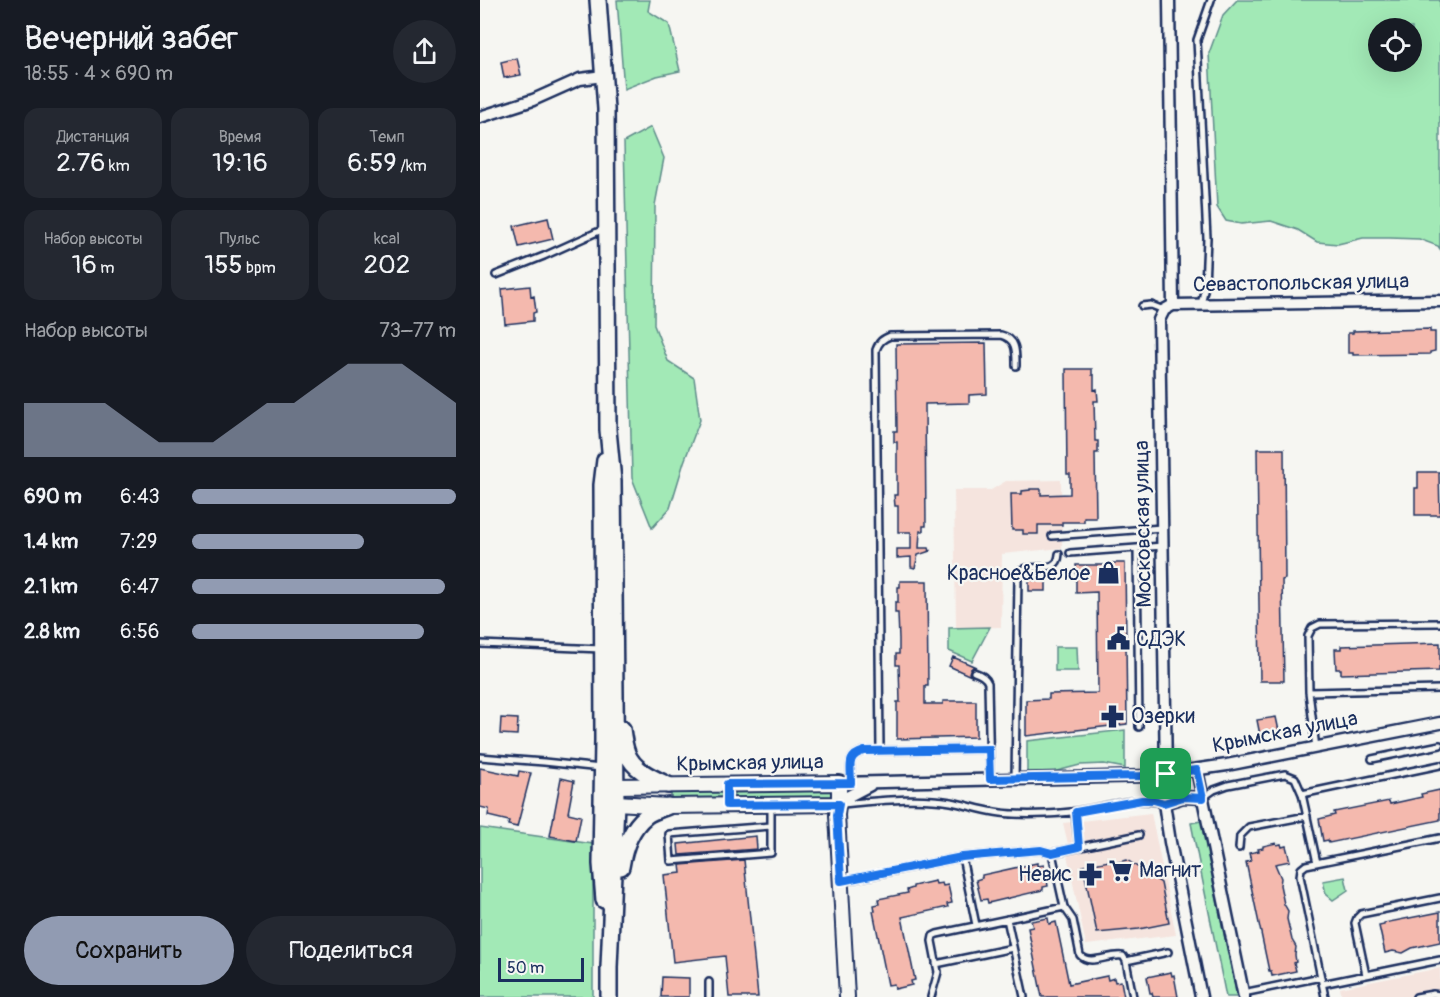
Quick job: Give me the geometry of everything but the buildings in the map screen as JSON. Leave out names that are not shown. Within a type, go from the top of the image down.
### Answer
[{"type":"main road","points":[[598,0],[606,109],[608,430],[613,481],[614,694],[609,790],[601,864],[609,967]]},
{"type":"main road","points":[[608,430],[602,484],[602,768],[616,803],[609,997]]},
{"type":"main road","points":[[614,694],[627,755],[648,776],[668,785]]},
{"type":"main road","points":[[611,923],[625,845],[636,826],[647,815],[668,806]]},
{"type":"street","name":"Московская улица","points":[[1164,803],[1166,774],[1159,320],[1169,308],[1168,0]]},
{"type":"street","points":[[480,117],[533,100],[580,79],[603,75]]},
{"type":"street","name":"Севастопольская улица","points":[[1169,308],[1201,305],[1440,301]]},
{"type":"street","name":"Крымская улица","points":[[609,790],[668,785],[845,783],[1166,774],[1316,748],[1440,723]]},
{"type":"street","points":[[1197,770],[1243,995]]},
{"type":"street","name":"Крымская улица","points":[[616,803],[668,806],[839,804],[860,789],[885,781]]},
{"type":"street","points":[[845,783],[837,815],[847,997]]},
{"type":"street","points":[[727,784],[727,805]]},
{"type":"street","points":[[1201,997],[1164,803],[1183,797],[1203,798]]},
{"type":"lane","points":[[1201,305],[1205,286],[1207,238],[1197,40],[1211,0]]},
{"type":"lane","points":[[496,275],[607,227]]},
{"type":"lane","points":[[1142,306],[1169,308]]},
{"type":"lane","points":[[880,750],[876,350],[878,343],[890,336],[1001,335],[1013,342],[1016,349],[1016,366]]},
{"type":"lane","points":[[1052,536],[1162,528]]},
{"type":"lane","points":[[1070,553],[1162,546]]},
{"type":"lane","points":[[1137,548],[1139,727]]},
{"type":"lane","points":[[1015,778],[1018,577],[1021,570],[1027,567],[1050,567],[1056,564],[1059,554]]},
{"type":"lane","points":[[1316,748],[1309,692],[1308,636],[1312,628],[1320,624],[1440,623]]},
{"type":"lane","points":[[480,644],[602,649]]},
{"type":"lane","points":[[974,672],[982,675],[988,683],[990,779]]},
{"type":"lane","points":[[1309,692],[1440,689]]},
{"type":"lane","points":[[1372,759],[1440,745]]},
{"type":"lane","points":[[845,783],[851,759],[855,753],[880,750],[989,749]]},
{"type":"lane","points":[[480,757],[602,768]]},
{"type":"lane","points":[[1302,794],[1440,765]]},
{"type":"lane","points":[[1203,798],[1214,790],[1228,785],[1285,774],[1295,778],[1302,794],[1317,863]]},
{"type":"lane","points":[[839,804],[909,799],[951,802],[988,812],[1014,814],[1076,812],[1142,800],[1164,803]]},
{"type":"lane","points":[[771,805],[771,826],[771,853],[671,861],[669,834],[771,826]]},
{"type":"lane","points":[[1076,812],[1079,847]]},
{"type":"lane","points":[[1239,848],[1240,836],[1249,827],[1307,816]]},
{"type":"lane","points":[[841,881],[962,857],[1041,850],[1052,853],[1139,835]]},
{"type":"lane","points":[[1325,997],[1300,876],[1301,869],[1317,863],[1440,838]]},
{"type":"lane","points":[[1052,853],[1064,907],[1073,920],[1080,955],[1084,960],[1089,961],[1123,956],[1133,997]]},
{"type":"lane","points":[[962,857],[976,925]]},
{"type":"lane","points":[[1366,975],[1355,923],[1357,918],[1361,914],[1440,898]]},
{"type":"lane","points":[[931,997],[938,972],[933,936],[1064,907]]},
{"type":"lane","points":[[1007,919],[1024,997]]},
{"type":"lane","points":[[936,964],[1013,948]]},
{"type":"lane","points":[[1126,961],[1168,952]]},
{"type":"lane","points":[[1322,984],[1440,960]]},
{"type":"lane","points":[[1243,995],[1321,977]]},
{"type":"lane","points":[[709,982],[709,997]]},
{"type":"lane","points":[[1416,997],[1440,995]]},
{"type":"shaded area","points":[[1061,480],[1062,548],[1002,554],[1001,627],[956,628],[954,490],[991,490],[1006,481]]},
{"type":"shaded area","points":[[1151,813],[1176,935],[1086,945],[1067,855],[1068,844],[1063,823]]},
{"type":"shaded area","points":[[1440,968],[1440,997],[1342,997],[1340,988]]},
{"type":"green space","points":[[617,0],[650,0],[648,11],[669,24],[680,71],[657,76],[624,89]]},
{"type":"green space","points":[[1237,0],[1440,0],[1440,249],[1438,246],[1419,239],[1363,238],[1338,244],[1317,242],[1298,230],[1271,221],[1241,224],[1226,221],[1217,207],[1209,53],[1223,15]]},
{"type":"green space","points":[[651,127],[664,158],[655,205],[654,325],[668,361],[694,378],[700,420],[670,508],[652,528],[632,478],[624,142]]},
{"type":"green space","points":[[990,627],[972,661],[949,651],[949,628]]},
{"type":"green space","points":[[1055,647],[1077,647],[1078,671],[1055,671]]},
{"type":"green space","points":[[1125,730],[1125,768],[1104,764],[1080,765],[1053,772],[1027,772],[1027,741]]},
{"type":"green space","points":[[833,790],[833,797],[735,799],[733,795],[737,791]]},
{"type":"green space","points":[[718,791],[722,795],[720,799],[671,800],[671,792]]},
{"type":"green space","points":[[1201,821],[1237,997],[1226,997],[1191,823]]},
{"type":"green space","points":[[480,828],[593,844],[593,997],[480,997]]},
{"type":"green space","points":[[1345,877],[1348,890],[1333,900],[1326,894],[1323,881]]},
{"type":"place","name":"Красное&Белое","points":[[1108,573]]},
{"type":"place","name":"СДЭК","points":[[1118,639]]},
{"type":"place","name":"Озерки","points":[[1113,716]]},
{"type":"place","name":"Магнит","points":[[1121,870]]},
{"type":"place","name":"Невис","points":[[1090,874]]},
{"type":"route","points":[[989,749],[990,779],[1166,774],[1197,770],[1203,798],[1183,797],[1164,803],[1142,800],[1076,812],[1079,847],[1052,853],[1041,850],[962,857],[841,881],[837,815],[839,804],[727,805],[727,784],[851,783],[851,759],[855,753],[864,751],[989,749]]}]
